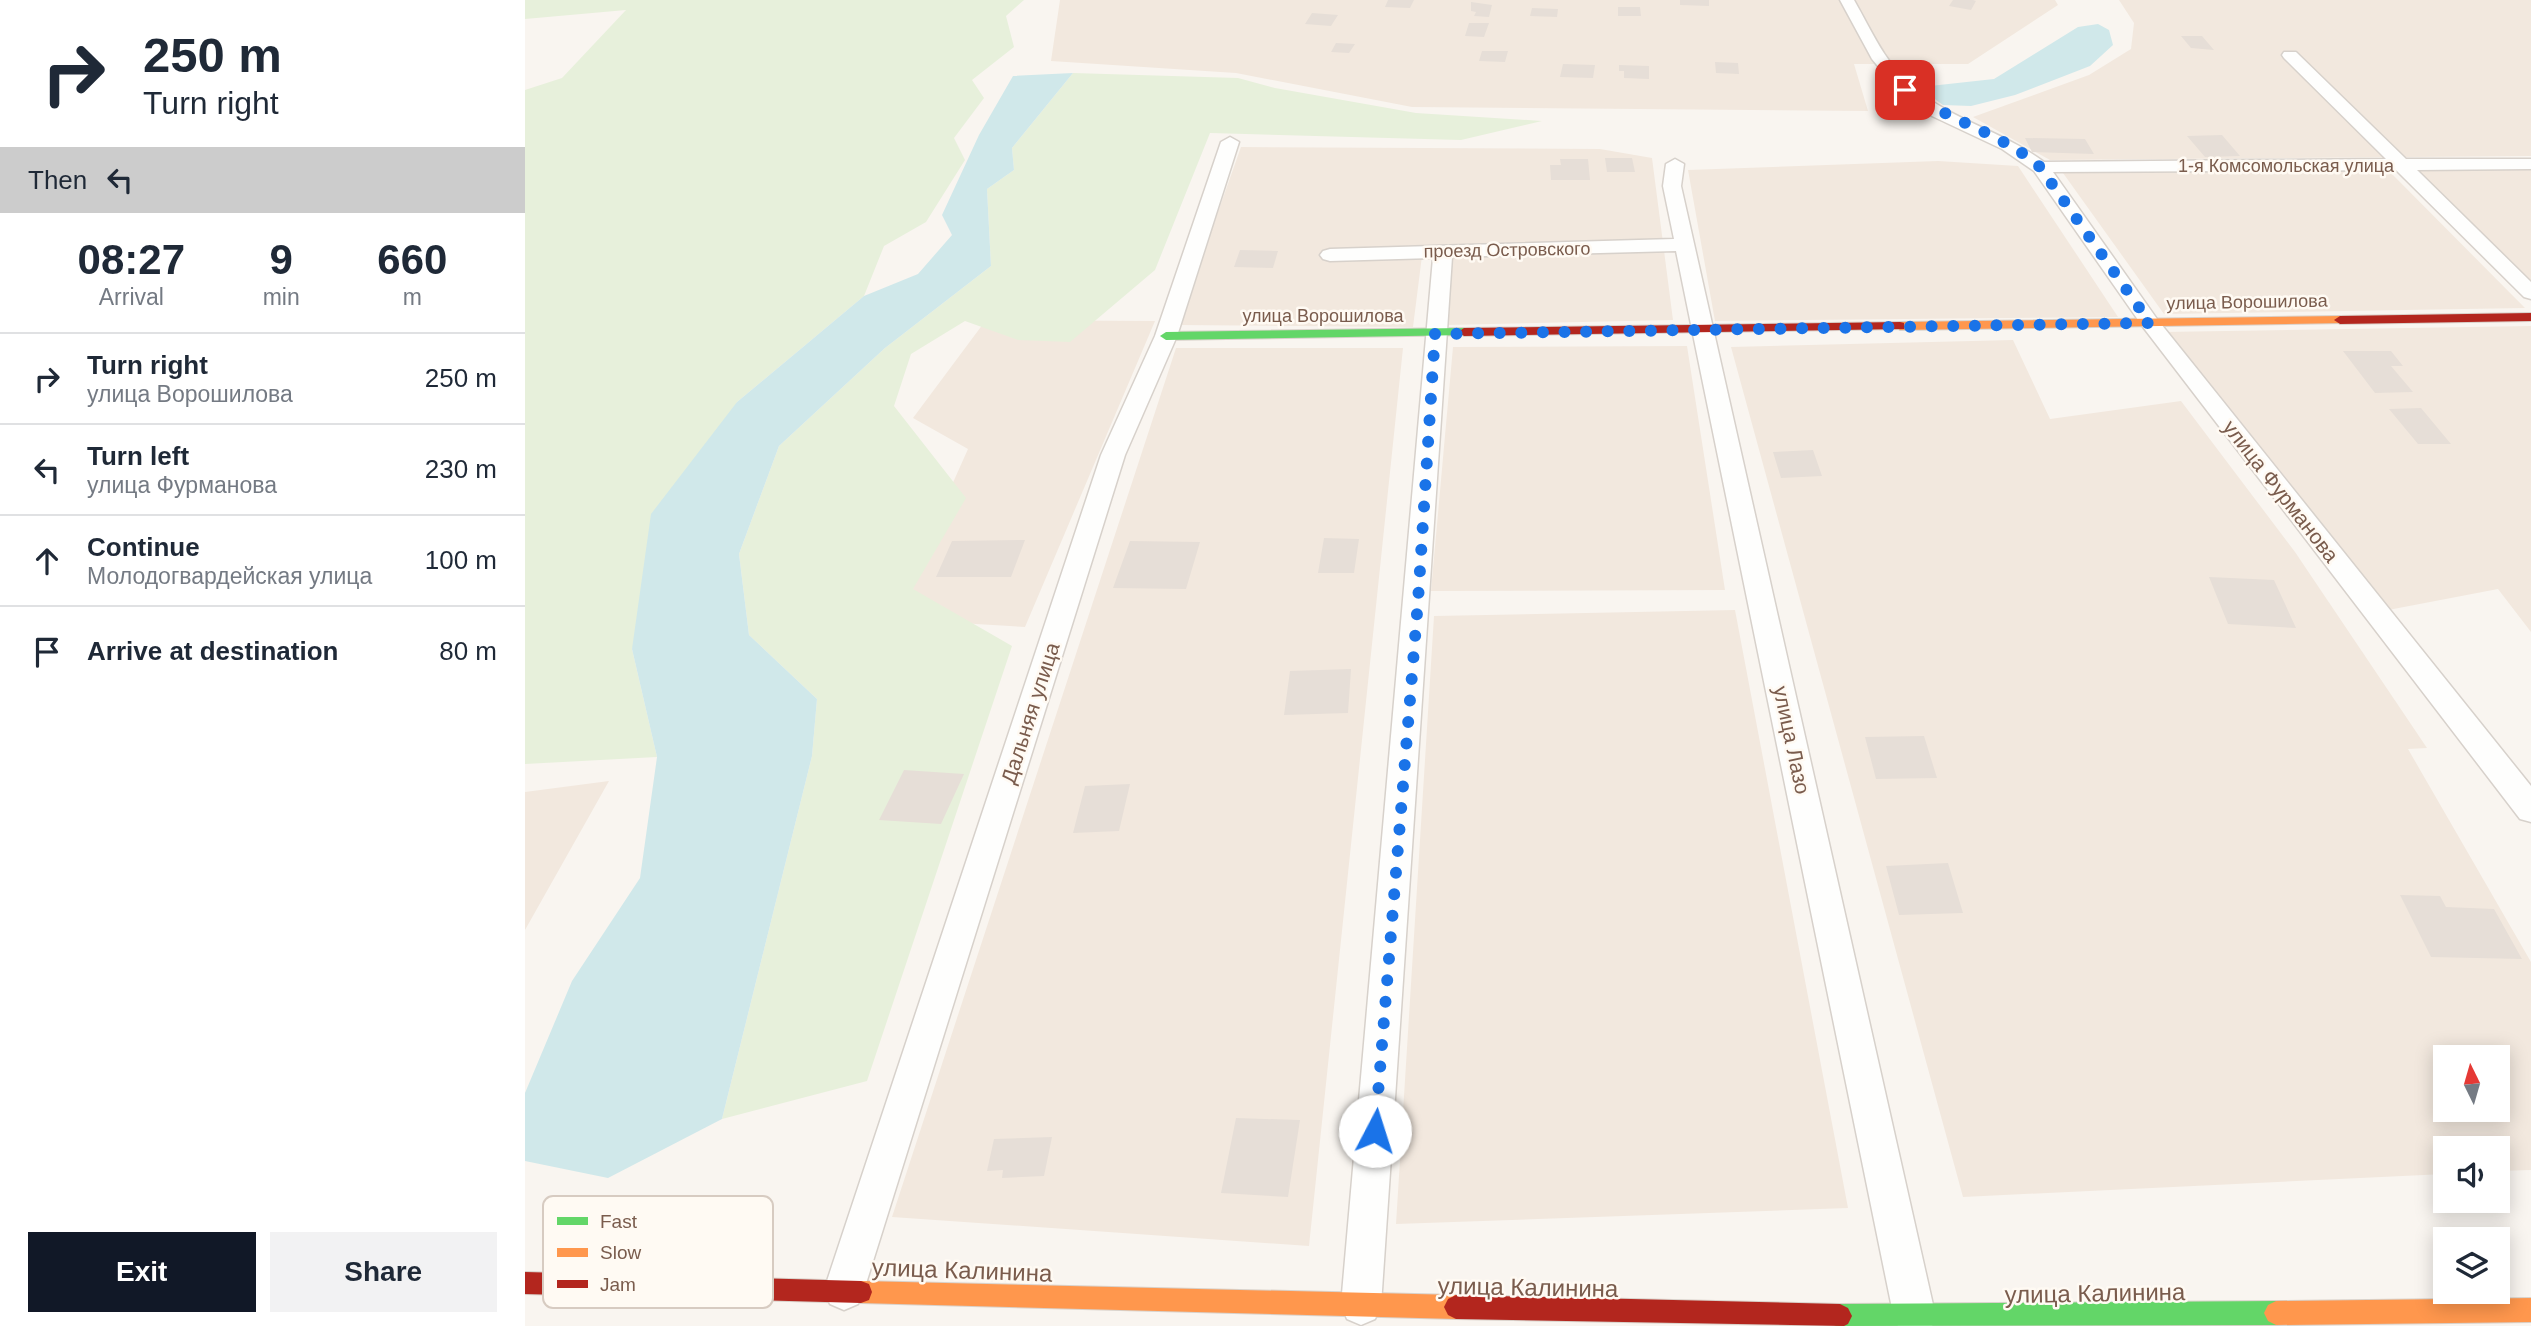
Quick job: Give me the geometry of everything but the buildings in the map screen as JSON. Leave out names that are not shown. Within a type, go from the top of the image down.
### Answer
[{"type":"street","points":[[1847,0],[1878,56],[1905,90],[1927,105],[2019,151],[2040,167]]},
{"type":"street","points":[[2290,55],[2531,293]]},
{"type":"street","name":"Дальняя улица","points":[[844,1290],[1113,454],[1165,336],[1230,142]]},
{"type":"street","name":"улица Лазо","points":[[1675,163],[1672,186],[1684,245],[1915,1318]]},
{"type":"street","name":"1-я Комсомольская улица","points":[[2040,167],[2531,164]]},
{"type":"street","name":"улица Фурманова","points":[[2040,167],[2150,323],[2531,809]]},
{"type":"street","name":"проезд Островского","points":[[1330,255],[1684,245]]},
{"type":"street","points":[[1336,1312],[1418,601],[1443,251]]},
{"type":"street","name":"улица Ворошилова","points":[[1165,336],[1703,331],[2531,317]]},
{"type":"street","name":"улица Калинина","points":[[525,1283],[543,1283]]},
{"type":"street","name":"улица Калинина","points":[[773,1288],[1336,1312],[1869,1321],[1915,1318],[2531,1310]]},
{"type":"shaded area","points":[[1060,0],[2055,0],[2058,5],[1968,64],[1854,64],[1868,111],[1412,107],[1236,73],[1051,61]]},
{"type":"shaded area","points":[[2119,0],[2531,0],[2531,156],[2050,160],[1973,117],[2089,75],[2131,49],[2134,23]]},
{"type":"shaded area","points":[[1241,147],[1600,149],[1652,158],[1673,320],[1445,325],[1449,248],[1423,248],[1413,327],[1178,325]]},
{"type":"shaded area","points":[[1938,161],[2018,166],[2118,317],[1715,321],[1688,170]]},
{"type":"shaded area","points":[[2531,168],[2531,281],[2416,169]]},
{"type":"shaded area","points":[[2390,172],[2525,308],[2164,314],[2063,173]]},
{"type":"shaded area","points":[[986,320],[1155,321],[1025,627],[892,619],[968,449],[913,418]]},
{"type":"shaded area","points":[[2531,326],[2531,632],[2498,589],[2383,611],[2163,332]]},
{"type":"shaded area","points":[[2013,340],[2050,419],[2181,401],[2295,552],[2427,748],[2408,749],[2531,962],[2531,1170],[2510,1171],[2510,1136],[2433,1136],[2433,1175],[1963,1197],[1731,347]]},
{"type":"shaded area","points":[[1687,346],[1725,590],[1431,591],[1453,347]]},
{"type":"shaded area","points":[[1176,348],[1403,348],[1309,1246],[892,1217]]},
{"type":"shaded area","points":[[1735,610],[1848,1208],[1396,1224],[1434,616]]},
{"type":"shaded area","points":[[609,781],[525,930],[525,792]]},
{"type":"green space","points":[[525,0],[1024,0],[1006,16],[1014,47],[972,80],[984,98],[954,138],[965,160],[926,222],[884,246],[864,296],[737,402],[632,649],[657,757],[525,764],[525,90],[562,78],[626,10],[525,19]]},
{"type":"green space","points":[[1073,73],[1238,78],[1275,88],[1416,113],[1542,121],[1461,140],[1210,133],[1155,270],[1070,342],[1018,340],[965,321],[911,354],[894,406],[966,498],[913,589],[1012,646],[867,1081],[722,1119],[812,756],[817,699],[749,635],[739,554],[779,446],[885,348],[991,266],[987,189],[1014,170],[1012,148]]},
{"type":"water","points":[[2098,24],[2109,30],[2113,45],[2090,66],[2015,95],[1971,106],[1943,105],[1928,94],[1930,86],[1994,79],[2078,27]]},
{"type":"water","points":[[1073,73],[1012,148],[1014,170],[987,189],[991,266],[885,348],[779,446],[739,554],[749,635],[817,699],[812,756],[722,1119],[608,1178],[525,1161],[525,1093],[572,981],[640,878],[657,757],[632,649],[651,514],[737,402],[864,296],[918,274],[952,235],[942,215],[979,135],[1013,76]]},
{"type":"traffic: fast","points":[[1166,336],[1464,332]]},
{"type":"traffic: fast","points":[[1840,1316],[2276,1313]]},
{"type":"traffic: slow","points":[[1900,326],[2340,320]]},
{"type":"traffic: slow","points":[[861,1292],[1456,1307]]},
{"type":"traffic: slow","points":[[2276,1313],[2531,1310]]},
{"type":"traffic: jam","points":[[2340,320],[2531,317]]},
{"type":"traffic: jam","points":[[1464,332],[1900,326]]},
{"type":"traffic: jam","points":[[525,1283],[543,1283]]},
{"type":"traffic: jam","points":[[773,1290],[861,1292]]},
{"type":"traffic: jam","points":[[1456,1307],[1840,1316]]},
{"type":"route","points":[[1375,1131],[1418,601],[1435,334],[2150,323],[2032,159],[1927,105],[1905,90]]}]
